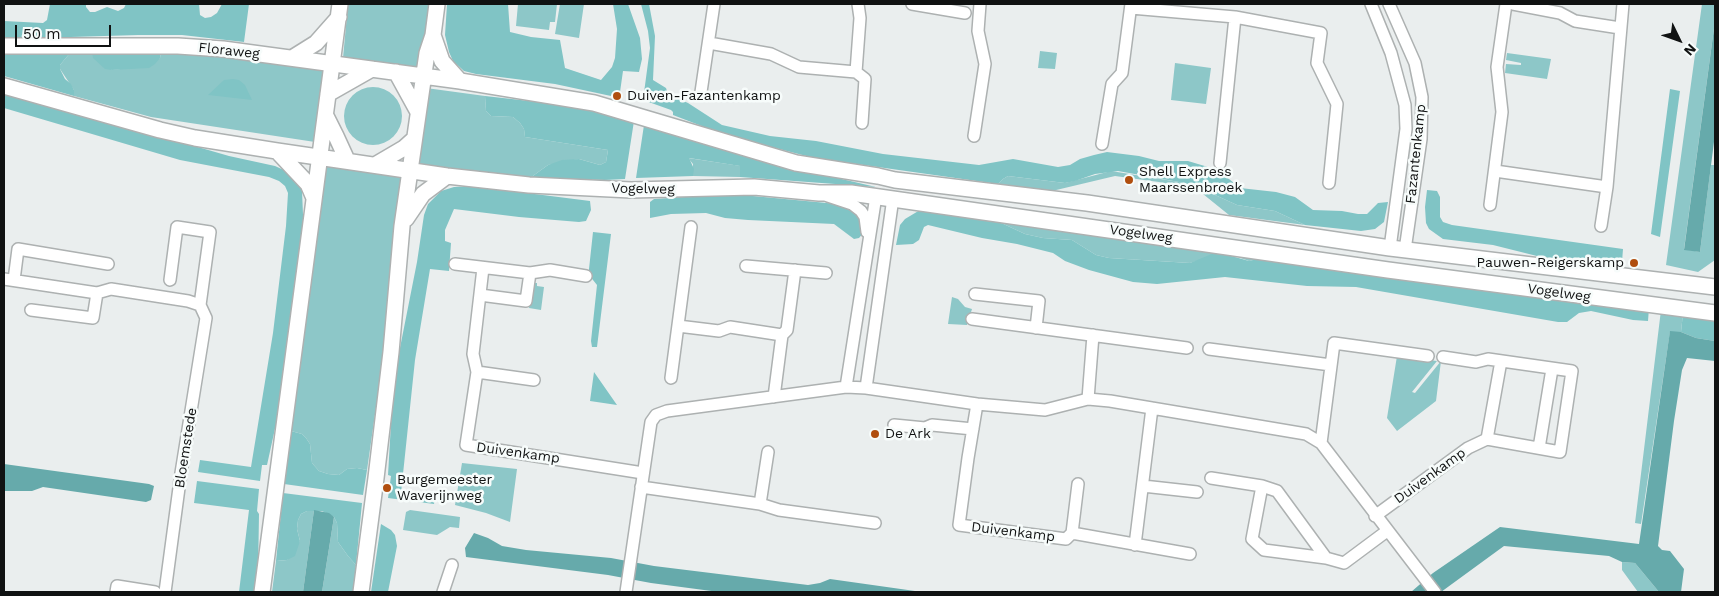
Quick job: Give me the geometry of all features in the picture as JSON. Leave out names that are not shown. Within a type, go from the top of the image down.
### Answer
[{"type":"street","points":[[360,592],[391,352],[402,226],[423,76],[427,53],[433,35],[437,4]]},
{"type":"street","points":[[701,92],[714,4]]},
{"type":"street","points":[[856,72],[860,18],[858,4]]},
{"type":"street","points":[[912,4],[965,12]]},
{"type":"street","points":[[974,136],[985,64],[978,31],[980,4]]},
{"type":"street","name":"Fazantenkamp","points":[[1370,4],[1391,53],[1405,105],[1406,129],[1398,249]]},
{"type":"street","name":"Fazantenkamp","points":[[1390,4],[1414,64],[1422,97],[1421,139],[1398,249]]},
{"type":"street","points":[[1490,204],[1502,112],[1497,67],[1506,4]]},
{"type":"street","points":[[1513,4],[1560,13],[1575,21],[1620,28]]},
{"type":"street","points":[[1601,226],[1607,187],[1623,4]]},
{"type":"street","points":[[1102,144],[1112,84],[1122,73],[1131,6],[1235,17],[1321,33],[1317,63],[1337,104],[1329,183]]},
{"type":"street","points":[[292,58],[316,43],[339,10]]},
{"type":"street","points":[[262,592],[339,10]]},
{"type":"street","points":[[1220,163],[1235,17]]},
{"type":"street","points":[[433,35],[442,61],[460,81]]},
{"type":"street","points":[[709,43],[771,54],[798,67],[856,72],[865,80],[862,123]]},
{"type":"street","name":"Floraweg","points":[[4,46],[178,46],[223,49],[423,76]]},
{"type":"street","points":[[328,94],[372,69]]},
{"type":"street","points":[[396,72],[418,112]]},
{"type":"street","name":"Vogelweg","points":[[423,76],[594,103],[796,163],[895,180],[1087,203],[1398,249],[1715,287]]},
{"type":"street","points":[[4,86],[195,138],[410,170]]},
{"type":"street","points":[[326,116],[347,160]]},
{"type":"street","points":[[375,165],[414,140]]},
{"type":"street","points":[[277,151],[308,184],[314,200]]},
{"type":"street","name":"Vogelweg","points":[[410,170],[529,185],[631,190],[754,187],[819,193],[851,193],[1395,271],[1715,313]]},
{"type":"street","points":[[1495,171],[1607,187]]},
{"type":"street","points":[[402,226],[423,194],[447,176]]},
{"type":"street","points":[[846,388],[878,176]]},
{"type":"street","points":[[866,388],[895,180]]},
{"type":"street","points":[[819,193],[852,204],[861,211],[867,224],[868,243]]},
{"type":"street","name":"Bloemstede","points":[[166,592],[181,473],[206,318],[200,305],[210,232],[177,227],[170,280]]},
{"type":"street","points":[[671,378],[691,228]]},
{"type":"street","points":[[108,264],[18,249],[9,280],[97,294],[111,289],[188,301],[200,305]]},
{"type":"street","points":[[1395,271],[1398,249]]},
{"type":"street","points":[[455,264],[530,273],[550,270],[586,276]]},
{"type":"street","points":[[746,266],[826,273]]},
{"type":"street","name":"Duivenkamp","points":[[483,268],[473,354],[477,372],[466,445],[643,473]]},
{"type":"street","points":[[774,397],[782,335],[787,330],[795,270]]},
{"type":"street","points":[[480,294],[526,301],[530,273]]},
{"type":"street","points":[[31,310],[92,318],[97,294]]},
{"type":"street","points":[[975,294],[1039,301],[1036,328]]},
{"type":"street","points":[[972,319],[1187,348]]},
{"type":"street","points":[[678,326],[719,331],[730,327],[782,335]]},
{"type":"street","points":[[1088,399],[1093,336]]},
{"type":"street","points":[[1320,443],[1334,343],[1428,356]]},
{"type":"street","points":[[1209,349],[1331,364]]},
{"type":"street","points":[[1443,357],[1476,362],[1488,359],[1572,371],[1560,452],[1487,439],[1501,361]]},
{"type":"street","points":[[1539,448],[1552,369]]},
{"type":"street","points":[[477,372],[534,380]]},
{"type":"street","points":[[627,588],[650,422],[656,415],[666,411],[774,397],[846,388],[866,388],[977,404],[1045,410],[1088,399],[1306,434],[1320,443],[1435,592]]},
{"type":"street","name":"Duivenkamp","points":[[977,404],[959,525],[1066,539],[1072,533],[1078,484]]},
{"type":"street","points":[[1135,545],[1152,408]]},
{"type":"street","points":[[894,425],[925,428],[932,425],[973,429]]},
{"type":"street","name":"Duivenkamp","points":[[1375,516],[1468,448],[1487,439]]},
{"type":"street","points":[[760,504],[768,452]]},
{"type":"street","points":[[1212,478],[1262,486],[1276,491],[1326,558]]},
{"type":"street","points":[[1143,486],[1197,492]]},
{"type":"street","points":[[1262,486],[1252,539],[1264,550],[1326,558],[1344,563],[1387,531]]},
{"type":"street","points":[[641,487],[760,504],[779,510],[875,523]]},
{"type":"street","name":"Duivenkamp","points":[[1072,533],[1190,554]]},
{"type":"street","points":[[444,592],[452,565]]},
{"type":"street","points":[[116,592],[117,586],[155,592]]},
{"type":"shaded area","points":[[50,4],[86,4],[90,12],[95,12],[107,7],[118,11],[124,8],[126,4],[199,4],[200,15],[205,18],[217,13],[222,4],[249,4],[244,42],[182,35],[4,39],[4,21],[43,23],[47,20]]},
{"type":"shaded area","points":[[348,4],[430,4],[421,69],[343,58]]},
{"type":"shaded area","points":[[447,4],[508,4],[510,32],[531,37],[560,40],[565,68],[601,80],[612,67],[615,58],[617,29],[613,4],[628,4],[640,38],[642,59],[639,72],[623,71],[620,92],[611,96],[555,84],[464,71],[453,61],[449,52],[445,35]]},
{"type":"shaded area","points":[[518,4],[557,4],[555,22],[550,22],[549,30],[516,26]]},
{"type":"shaded area","points":[[560,4],[584,4],[579,38],[555,34]]},
{"type":"shaded area","points":[[641,4],[649,4],[655,36],[653,80],[666,88],[668,94],[688,103],[722,125],[770,136],[816,141],[883,154],[979,165],[1013,159],[1058,167],[1070,165],[1080,159],[1107,152],[1139,156],[1159,161],[1188,161],[1218,170],[1240,188],[1276,192],[1295,197],[1313,210],[1367,214],[1378,203],[1388,202],[1384,222],[1375,229],[1361,231],[1305,225],[1275,211],[1237,205],[1202,189],[1179,182],[1118,171],[1095,174],[1065,183],[1008,176],[998,184],[814,158],[725,135],[673,115],[671,110],[643,100],[650,48]]},
{"type":"shaded area","points":[[1702,4],[1715,4],[1715,21],[1684,249],[1700,252],[1711,165],[1715,165],[1715,260],[1698,272],[1666,265]]},
{"type":"shaded area","points":[[1715,21],[1715,134],[1700,252],[1684,250]]},
{"type":"shaded area","points":[[1040,51],[1057,53],[1055,69],[1038,68]]},
{"type":"shaded area","points":[[92,52],[112,70],[129,68],[160,58],[161,52],[245,59],[324,69],[315,142],[151,117],[74,96],[74,90],[60,69],[60,65],[70,53]]},
{"type":"shaded area","points":[[92,52],[161,52],[160,58],[149,68],[112,70],[105,69],[93,58]]},
{"type":"shaded area","points":[[70,53],[60,65],[60,69],[65,79],[71,84],[74,96],[4,76],[4,55]]},
{"type":"shaded area","points":[[1507,53],[1551,59],[1547,79],[1505,73],[1506,64],[1521,65],[1521,63],[1506,60]]},
{"type":"shaded area","points":[[1175,63],[1211,68],[1206,104],[1171,100]]},
{"type":"shaded area","points":[[224,80],[239,80],[245,85],[252,100],[208,95]]},
{"type":"shaded area","points":[[373,87],[384,89],[397,100],[402,116],[400,127],[389,140],[373,145],[362,143],[349,132],[344,116],[346,105],[357,92]]},
{"type":"shaded area","points":[[426,88],[485,96],[486,111],[491,116],[513,117],[524,129],[525,137],[608,150],[606,162],[600,165],[579,159],[548,165],[530,178],[416,164]]},
{"type":"shaded area","points":[[1670,89],[1680,91],[1660,237],[1651,234]]},
{"type":"shaded area","points":[[4,91],[229,156],[275,166],[286,171],[295,179],[302,191],[304,238],[280,406],[267,465],[262,465],[260,481],[198,472],[200,460],[251,467],[273,333],[286,226],[288,193],[285,186],[269,177],[180,160],[4,108]]},
{"type":"shaded area","points":[[485,96],[574,106],[634,121],[625,179],[530,178],[548,165],[562,160],[579,159],[600,165],[606,162],[608,150],[525,137],[524,129],[513,117],[491,116],[486,111]]},
{"type":"shaded area","points":[[644,125],[719,149],[876,187],[740,177],[740,166],[689,158],[694,169],[693,176],[636,178]]},
{"type":"shaded area","points":[[688,158],[741,166],[740,177],[693,176],[693,164]]},
{"type":"shaded area","points":[[326,164],[402,175],[393,240],[383,359],[367,470],[347,469],[339,475],[319,471],[312,463],[310,444],[306,438],[302,434],[291,431]]},
{"type":"shaded area","points":[[1111,171],[1179,182],[1202,189],[1237,205],[1275,211],[1305,225],[1229,215],[1203,194],[1159,182],[1115,176],[1052,191],[998,184],[1008,176],[1065,183]]},
{"type":"shaded area","points":[[472,186],[590,201],[591,210],[586,221],[579,222],[454,209],[445,230],[445,241],[451,243],[449,271],[430,269],[415,360],[401,493],[435,498],[434,504],[388,498],[391,476],[388,475],[392,406],[397,363],[417,262],[424,215],[428,204],[441,191],[454,187]]},
{"type":"shaded area","points":[[1427,190],[1437,191],[1440,197],[1440,217],[1443,222],[1452,225],[1623,249],[1622,262],[1565,260],[1537,256],[1493,245],[1443,239],[1429,229],[1426,223]]},
{"type":"shaded area","points":[[732,194],[848,205],[860,215],[865,231],[859,238],[854,239],[834,224],[748,220],[725,218],[706,213],[671,214],[650,218],[650,202],[654,199]]},
{"type":"shaded area","points":[[920,210],[997,221],[1025,234],[1043,238],[1072,240],[1096,255],[1109,258],[1190,263],[1214,253],[1221,253],[1249,261],[1261,258],[1649,308],[1648,321],[1633,320],[1591,311],[1579,313],[1567,322],[1558,322],[1356,287],[1307,286],[1225,277],[1157,284],[1133,282],[1089,270],[1065,261],[1053,253],[928,225],[924,227],[919,240],[913,244],[896,245],[900,225],[905,219]]},
{"type":"shaded area","points":[[997,221],[1261,258],[1249,261],[1235,256],[1190,263],[1109,258],[1096,255],[1072,240],[1043,238],[1025,234]]},
{"type":"shaded area","points":[[593,232],[611,234],[597,347],[592,347],[591,341],[597,285],[589,275]]},
{"type":"shaded area","points":[[533,283],[544,287],[541,310],[529,308]]},
{"type":"shaded area","points":[[952,297],[958,299],[965,307],[972,309],[967,325],[948,324]]},
{"type":"shaded area","points":[[1661,310],[1683,313],[1681,332],[1670,332],[1641,524],[1635,523]]},
{"type":"shaded area","points":[[1683,313],[1715,318],[1715,341],[1696,338],[1681,332]]},
{"type":"shaded area","points":[[1670,331],[1715,341],[1715,361],[1687,358],[1682,370],[1674,421],[1658,546],[1662,550],[1670,551],[1684,569],[1681,592],[1659,592],[1635,563],[1622,562],[1609,556],[1504,546],[1441,592],[1411,592],[1433,573],[1500,527],[1639,544]]},
{"type":"shaded area","points":[[1397,356],[1437,361],[1412,392],[1415,393],[1441,361],[1436,401],[1397,431],[1387,418]]},
{"type":"shaded area","points":[[594,372],[617,405],[590,401]]},
{"type":"shaded area","points":[[291,431],[302,434],[306,438],[310,444],[312,463],[319,471],[339,475],[347,469],[367,470],[363,495],[284,484]]},
{"type":"shaded area","points":[[462,463],[517,469],[510,522],[486,513],[455,505]]},
{"type":"shaded area","points":[[4,464],[154,486],[151,500],[146,502],[43,487],[32,491],[4,491]]},
{"type":"shaded area","points":[[197,481],[259,489],[257,511],[259,514],[258,575],[256,592],[239,592],[249,510],[194,503]]},
{"type":"shaded area","points":[[283,493],[362,503],[356,565],[338,542],[337,523],[334,517],[322,511],[307,511],[301,514],[297,529],[300,541],[295,556],[287,560],[276,561]]},
{"type":"shaded area","points":[[314,510],[303,592],[272,592],[276,561],[287,560],[300,541],[297,529],[301,514]]},
{"type":"shaded area","points":[[314,510],[329,513],[334,517],[322,592],[303,592]]},
{"type":"shaded area","points":[[410,510],[460,517],[459,528],[450,527],[437,535],[403,530],[406,512]]},
{"type":"shaded area","points":[[334,517],[337,523],[338,542],[356,565],[353,592],[322,592]]},
{"type":"shaded area","points":[[381,524],[395,535],[397,546],[388,592],[371,592]]},
{"type":"shaded area","points":[[474,533],[502,546],[526,550],[611,558],[654,566],[808,585],[830,579],[922,592],[719,592],[608,575],[466,557],[465,548]]},
{"type":"shaded area","points":[[1622,562],[1635,563],[1659,592],[1638,592],[1622,570]]},
{"type":"place","name":"Duiven-Fazantenkamp","points":[[617,96]]},
{"type":"place","name":"Shell Express Maarssenbroek","points":[[1129,180]]},
{"type":"place","name":"Pauwen-Reigerskamp","points":[[1634,263]]},
{"type":"place","name":"De Ark","points":[[875,434]]},
{"type":"place","name":"Burgemeester Waverijnweg","points":[[387,488]]}]
